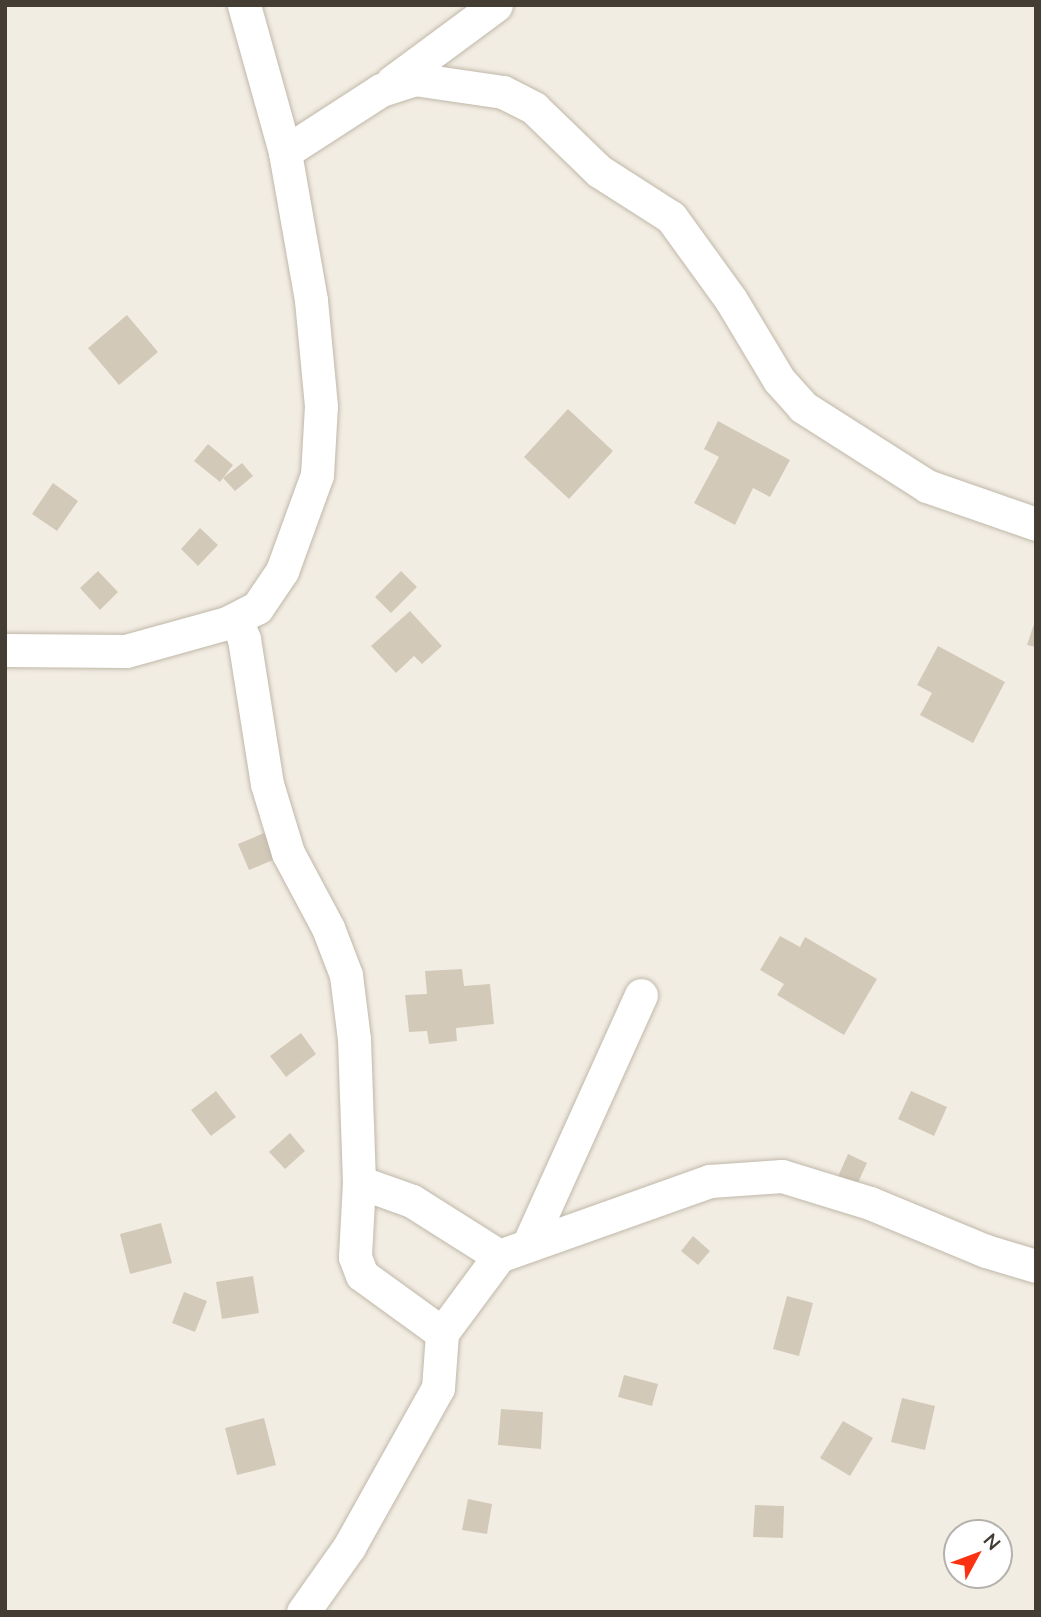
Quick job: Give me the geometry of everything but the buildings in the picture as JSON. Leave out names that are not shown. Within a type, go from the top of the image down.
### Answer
[{"type":"street","points":[[5,650],[126,652],[236,621],[257,608],[272,589],[317,475],[321,406],[311,300],[285,152],[244,5]]},
{"type":"street","points":[[285,152],[381,90],[496,5]]},
{"type":"street","points":[[381,90],[414,79],[453,82],[503,92],[534,108],[599,171],[671,216],[731,300],[779,380],[803,407],[927,486],[1036,524]]},
{"type":"street","points":[[236,621],[244,639],[267,784],[288,853],[328,929],[346,975],[354,1039],[359,1182],[355,1256],[362,1275],[442,1333]]},
{"type":"street","points":[[529,1243],[641,995]]},
{"type":"street","points":[[303,1612],[349,1548],[438,1388],[442,1333],[499,1256],[529,1243],[710,1181],[782,1176],[870,1203],[985,1251],[1036,1266]]},
{"type":"street","points":[[359,1182],[412,1201],[499,1256]]}]
